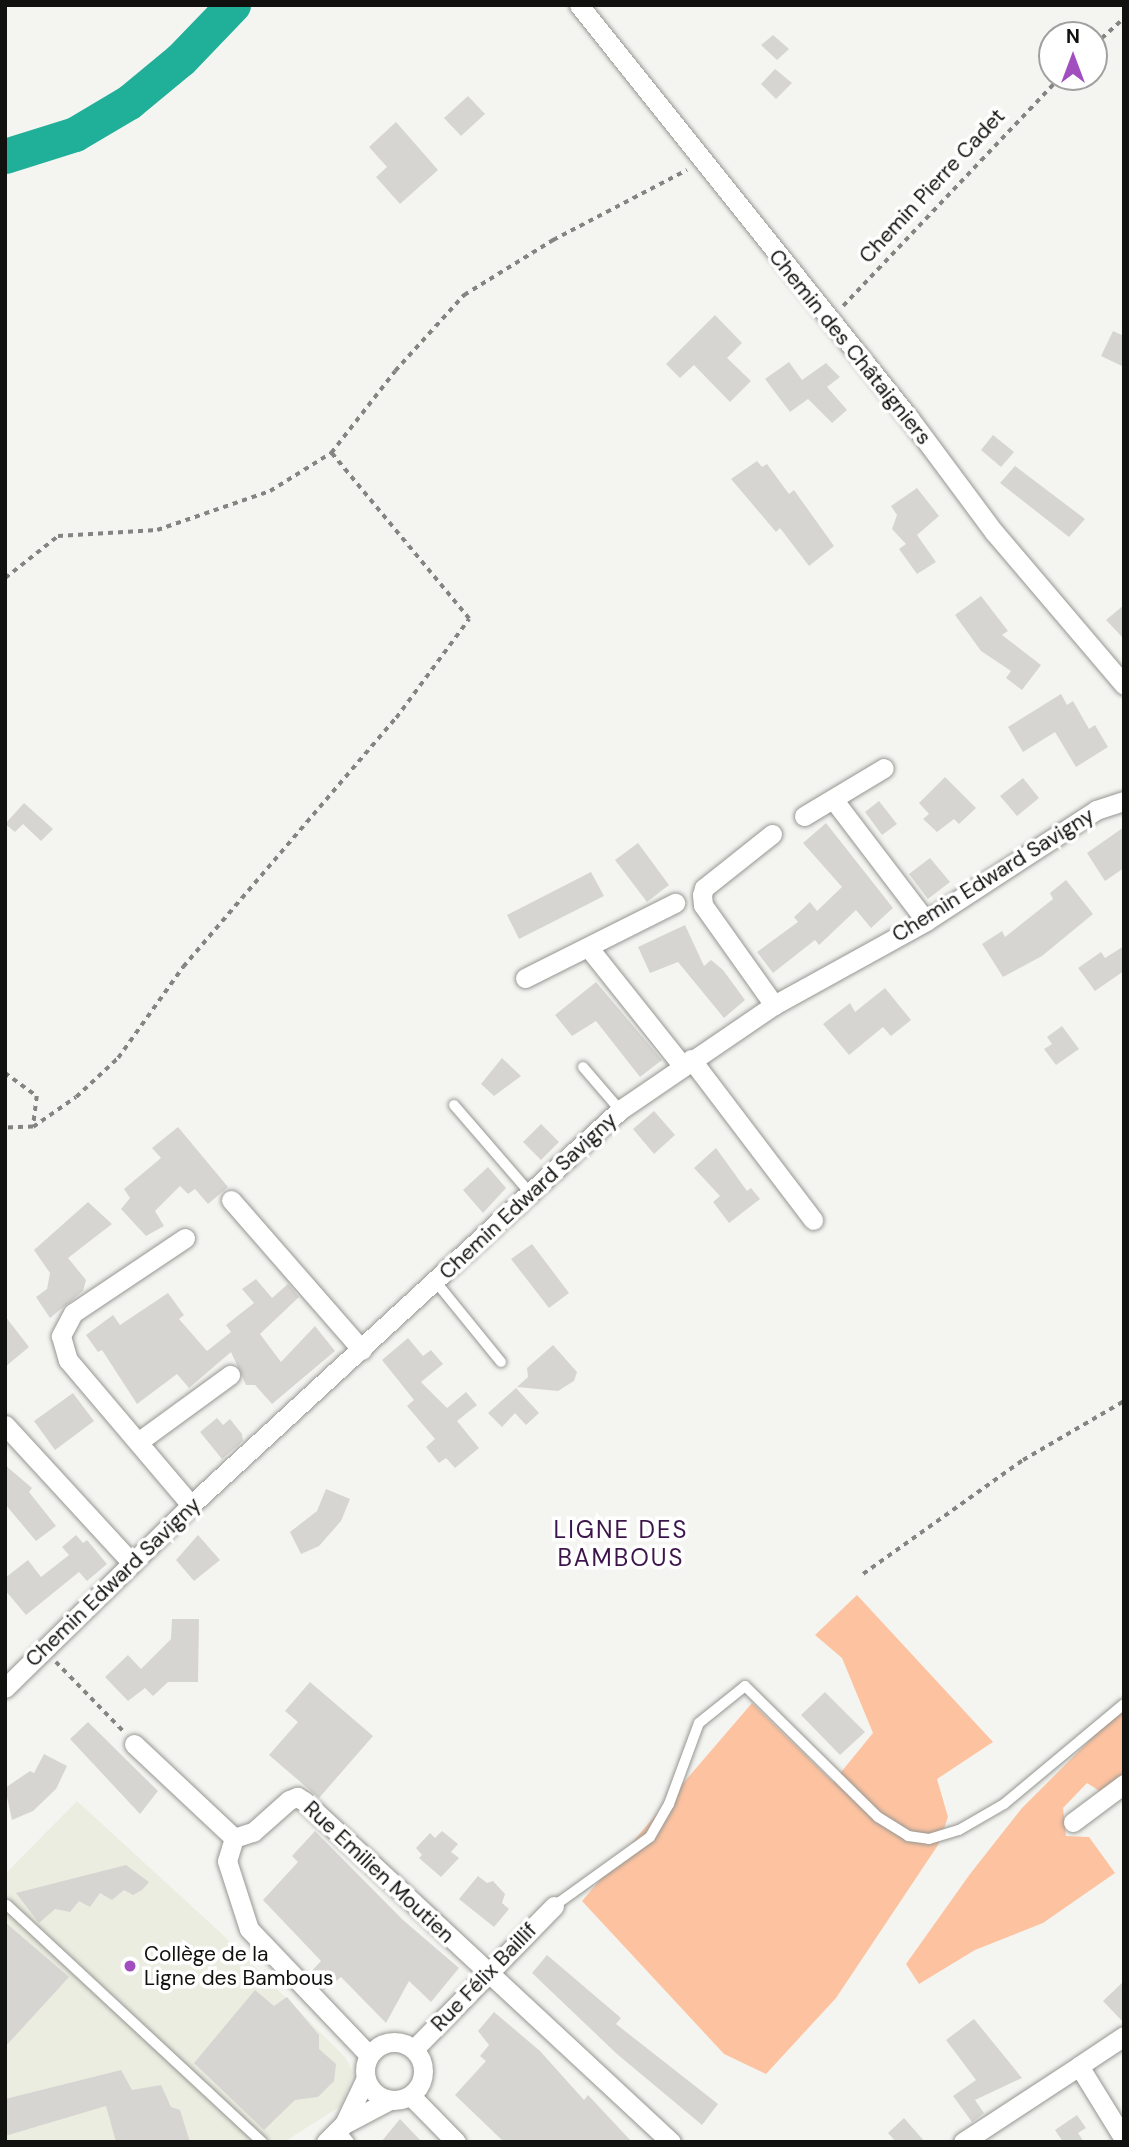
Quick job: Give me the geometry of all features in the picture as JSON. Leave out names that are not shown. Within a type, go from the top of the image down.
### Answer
[{"type":"street","name":"Chemin des Châtaigniers","points":[[579,5],[994,532],[1124,685]]},
{"type":"street","points":[[804,816],[884,768]]},
{"type":"street","points":[[833,799],[926,920]]},
{"type":"street","name":"Chemin Edward Savigny","points":[[5,1688],[191,1505],[620,1110],[774,1005],[926,920],[1096,810],[1124,801]]},
{"type":"street","points":[[772,834],[704,888],[702,895],[703,905],[774,1005]]},
{"type":"street","points":[[525,978],[675,903]]},
{"type":"street","points":[[588,947],[687,1062],[813,1220]]},
{"type":"street","points":[[231,1200],[362,1349]]},
{"type":"street","points":[[185,1238],[73,1313],[61,1336],[68,1360],[191,1505]]},
{"type":"street","points":[[138,1442],[230,1375]]},
{"type":"street","points":[[5,1425],[132,1563]]},
{"type":"street","points":[[134,1744],[234,1838],[227,1861],[249,1929],[369,2055]]},
{"type":"street","points":[[1073,1822],[1124,1784]]},
{"type":"street","name":"Rue Emilien Moutien","points":[[234,1838],[253,1832],[298,1797],[486,1971]]},
{"type":"street","name":"Rue Félix Baillif","points":[[414,2049],[486,1971],[555,1906]]},
{"type":"street","points":[[486,1971],[671,2142]]},
{"type":"street","points":[[962,2142],[1124,2036]]},
{"type":"street","points":[[387,2042],[414,2049],[424,2073],[411,2096],[390,2100],[339,2134],[365,2080],[369,2055],[387,2042]]},
{"type":"street","points":[[1079,2066],[1124,2138]]},
{"type":"street","points":[[365,2080],[378,2096],[390,2100]]},
{"type":"street","points":[[411,2096],[456,2142]]},
{"type":"lane","points":[[583,1067],[620,1110]]},
{"type":"lane","points":[[454,1105],[529,1192]]},
{"type":"lane","points":[[436,1282],[501,1362]]},
{"type":"lane","points":[[555,1906],[650,1837],[669,1804],[699,1723],[745,1686],[878,1817],[908,1836],[929,1839],[959,1830],[1004,1804],[1124,1704]]},
{"type":"lane","points":[[7,1905],[262,2142]]},
{"type":"path","points":[[1108,32],[1124,18]]},
{"type":"path","name":"Chemin Pierre Cadet","points":[[830,321],[1047,91]]},
{"type":"path","points":[[5,578],[58,536],[157,530],[270,491],[331,453],[395,371],[464,295],[553,240],[702,162]]},
{"type":"path","points":[[5,1128],[33,1127],[76,1097],[118,1058],[183,967],[396,719],[469,619],[331,453]]},
{"type":"path","points":[[5,1073],[37,1096],[33,1127]]},
{"type":"path","points":[[863,1574],[1023,1460],[1124,1401]]},
{"type":"path","points":[[43,1650],[134,1744]]},
{"type":"shaded area","points":[[857,1595],[993,1742],[937,1779],[948,1817],[938,1845],[836,1998],[766,2074],[724,2054],[582,1901],[752,1703],[833,1782],[873,1733],[842,1658],[815,1635]]},
{"type":"shaded area","points":[[1124,1706],[1124,1773],[1101,1792],[1087,1783],[1063,1808],[1066,1836],[1089,1837],[1115,1873],[1043,1923],[975,1950],[919,1984],[906,1964],[970,1874],[1022,1808]]},
{"type":"shaded area","name":"Collège de la Ligne des Bambous","points":[[77,1801],[222,1934],[346,2058],[353,2073],[341,2106],[284,2142],[5,2142],[5,1874]]},
{"type":"building","points":[[773,35],[789,49],[777,60],[761,45]]},
{"type":"building","points":[[775,69],[792,83],[776,99],[761,84]]},
{"type":"building","points":[[468,96],[485,114],[461,136],[444,118]]},
{"type":"building","points":[[396,122],[438,170],[400,204],[376,177],[387,167],[369,147]]},
{"type":"building","points":[[715,315],[742,343],[727,358],[751,381],[730,402],[694,365],[680,378],[666,364]]},
{"type":"building","points":[[1113,331],[1124,336],[1124,367],[1101,356]]},
{"type":"building","points":[[789,362],[802,380],[826,363],[840,377],[827,387],[847,410],[832,423],[808,399],[790,412],[765,379]]},
{"type":"building","points":[[993,435],[1014,452],[1001,467],[981,450]]},
{"type":"building","points":[[757,461],[762,467],[767,464],[789,494],[794,490],[834,546],[809,566],[780,528],[776,532],[731,479]]},
{"type":"building","points":[[1015,466],[1085,519],[1069,537],[1000,483]]},
{"type":"building","points":[[917,488],[939,516],[917,535],[936,562],[917,574],[899,549],[906,544],[892,529],[897,515],[891,506]]},
{"type":"building","points":[[981,596],[1008,631],[1002,635],[1041,665],[1022,690],[1006,678],[1011,671],[981,651],[955,615]]},
{"type":"building","points":[[1124,605],[1124,639],[1106,620]]},
{"type":"building","points":[[1061,694],[1067,705],[1073,701],[1089,729],[1095,725],[1108,747],[1076,767],[1055,732],[1023,752],[1008,727]]},
{"type":"building","points":[[945,777],[976,808],[959,824],[954,819],[937,832],[923,819],[929,814],[919,803]]},
{"type":"building","points":[[1023,778],[1039,798],[1017,816],[1000,796]]},
{"type":"building","points":[[879,801],[897,824],[882,835],[865,812]]},
{"type":"building","points":[[24,803],[53,829],[41,841],[23,824],[15,832],[5,824]]},
{"type":"building","points":[[826,823],[893,908],[871,928],[856,910],[819,945],[815,940],[773,973],[757,952],[798,922],[794,917],[810,902],[817,911],[842,887],[803,843]]},
{"type":"building","points":[[1124,827],[1124,868],[1105,881],[1087,853]]},
{"type":"building","points":[[638,843],[669,885],[647,902],[615,860]]},
{"type":"building","points":[[930,858],[950,882],[928,899],[909,874]]},
{"type":"building","points":[[591,872],[604,896],[519,939],[507,915]]},
{"type":"building","points":[[1066,880],[1093,914],[1042,956],[1003,977],[982,944],[1002,931],[1005,937],[1053,899],[1050,893]]},
{"type":"building","points":[[685,925],[704,966],[711,960],[723,970],[745,1000],[724,1018],[678,962],[650,973],[638,947]]},
{"type":"building","points":[[1124,946],[1124,971],[1095,991],[1078,968],[1101,952],[1105,958]]},
{"type":"building","points":[[596,982],[662,1060],[640,1077],[596,1021],[572,1036],[555,1015]]},
{"type":"building","points":[[885,988],[911,1020],[891,1036],[883,1027],[849,1055],[823,1024],[850,1003],[855,1012]]},
{"type":"building","points":[[1062,1026],[1079,1049],[1056,1065],[1044,1049],[1052,1044],[1047,1037]]},
{"type":"building","points":[[502,1058],[521,1076],[494,1096],[481,1084]]},
{"type":"building","points":[[654,1111],[675,1135],[654,1154],[633,1129]]},
{"type":"building","points":[[541,1124],[559,1142],[541,1160],[523,1142]]},
{"type":"building","points":[[178,1127],[228,1187],[208,1204],[195,1189],[188,1194],[180,1186],[155,1211],[164,1226],[146,1236],[121,1209],[130,1198],[124,1189],[161,1158],[152,1148]]},
{"type":"building","points":[[716,1148],[747,1191],[751,1188],[760,1199],[729,1223],[713,1202],[720,1196],[694,1168]]},
{"type":"building","points":[[488,1167],[506,1188],[483,1213],[463,1190]]},
{"type":"building","points":[[88,1202],[112,1224],[68,1258],[86,1280],[83,1291],[50,1318],[36,1297],[47,1289],[50,1273],[34,1250]]},
{"type":"building","points":[[532,1244],[569,1293],[549,1308],[511,1259]]},
{"type":"building","points":[[256,1279],[272,1298],[288,1284],[299,1297],[260,1334],[281,1362],[315,1326],[335,1351],[272,1404],[255,1385],[246,1385],[231,1352],[189,1388],[177,1374],[137,1404],[102,1350],[98,1352],[86,1335],[113,1315],[120,1325],[168,1293],[184,1315],[179,1319],[207,1351],[231,1332],[226,1325],[254,1303],[242,1289]]},
{"type":"building","points":[[5,1316],[29,1347],[5,1367]]},
{"type":"building","points":[[408,1338],[423,1356],[431,1350],[443,1364],[421,1382],[447,1408],[466,1392],[477,1405],[457,1421],[479,1448],[455,1468],[446,1458],[439,1463],[426,1447],[435,1439],[407,1406],[414,1400],[382,1360]]},
{"type":"building","points":[[553,1345],[577,1372],[574,1381],[558,1391],[517,1387],[528,1377],[527,1368]]},
{"type":"building","points":[[516,1388],[539,1413],[526,1425],[515,1413],[502,1427],[488,1413]]},
{"type":"building","points":[[73,1393],[94,1421],[55,1450],[34,1421]]},
{"type":"building","points":[[217,1418],[223,1425],[230,1419],[242,1434],[243,1441],[222,1459],[200,1432]]},
{"type":"building","points":[[5,1465],[32,1488],[29,1492],[56,1526],[36,1541],[5,1504]]},
{"type":"building","points":[[326,1489],[350,1499],[341,1521],[319,1546],[301,1554],[290,1532],[317,1511]]},
{"type":"building","points":[[76,1535],[83,1543],[87,1540],[107,1564],[87,1581],[79,1572],[26,1615],[5,1590],[5,1578],[28,1560],[41,1577],[69,1555],[62,1547]]},
{"type":"building","points":[[198,1535],[220,1560],[194,1581],[176,1560]]},
{"type":"building","points":[[172,1619],[199,1619],[198,1682],[168,1682],[153,1696],[145,1688],[128,1701],[105,1677],[128,1655],[141,1669],[171,1639]]},
{"type":"building","points":[[310,1682],[373,1736],[319,1798],[269,1755],[298,1722],[285,1711]]},
{"type":"building","points":[[825,1692],[865,1732],[840,1755],[801,1715]]},
{"type":"building","points":[[88,1722],[158,1791],[140,1814],[70,1739]]},
{"type":"building","points":[[44,1754],[67,1766],[56,1789],[33,1811],[12,1820],[5,1788],[30,1771],[34,1773]]},
{"type":"building","points":[[315,1831],[403,1920],[459,1968],[431,2002],[409,1981],[386,2023],[341,1977],[324,1990],[309,1974],[321,1961],[263,1900],[298,1862],[292,1856]]},
{"type":"building","points":[[442,1831],[458,1844],[451,1852],[459,1858],[441,1877],[419,1858],[422,1855],[416,1848],[430,1833],[435,1838]]},
{"type":"building","points":[[126,1865],[149,1882],[142,1890],[133,1895],[124,1890],[112,1900],[100,1893],[90,1907],[79,1901],[70,1912],[55,1909],[39,1923],[16,1893]]},
{"type":"building","points":[[478,1876],[487,1883],[493,1881],[505,1894],[502,1903],[509,1909],[494,1927],[459,1899]]},
{"type":"building","points":[[5,1922],[69,1977],[5,2047]]},
{"type":"building","points":[[547,1955],[621,2018],[616,2024],[718,2104],[702,2125],[617,2054],[532,1973]]},
{"type":"building","points":[[1124,1981],[1124,2023],[1103,2001]]},
{"type":"building","points":[[255,1990],[274,2006],[287,1997],[319,2035],[319,2049],[336,2064],[334,2081],[318,2097],[295,2100],[264,2130],[194,2063]]},
{"type":"building","points":[[494,2012],[540,2051],[584,2100],[588,2095],[632,2142],[504,2142],[455,2095],[486,2061],[480,2056],[489,2045],[478,2031]]},
{"type":"building","points":[[974,2019],[1022,2078],[975,2100],[984,2113],[972,2122],[953,2096],[976,2080],[946,2040]]},
{"type":"building","points":[[121,2070],[132,2090],[161,2085],[171,2107],[180,2110],[190,2142],[116,2142],[106,2106],[5,2136],[5,2099]]},
{"type":"building","points":[[1077,2115],[1086,2128],[1078,2133],[1084,2142],[1063,2142],[1055,2130]]},
{"type":"building","points":[[904,2118],[925,2142],[896,2142],[888,2133]]},
{"type":"building","points":[[400,2119],[422,2142],[381,2142]]},
{"type":"waterway","points":[[5,156],[75,134],[129,102],[181,59],[233,5]]},
{"type":"place","name":"Collège de la Ligne des Bambous","points":[[130,1966]]},
{"type":"district","name":"LIGNE DES BAMBOUS","points":[[621,1544]]}]
